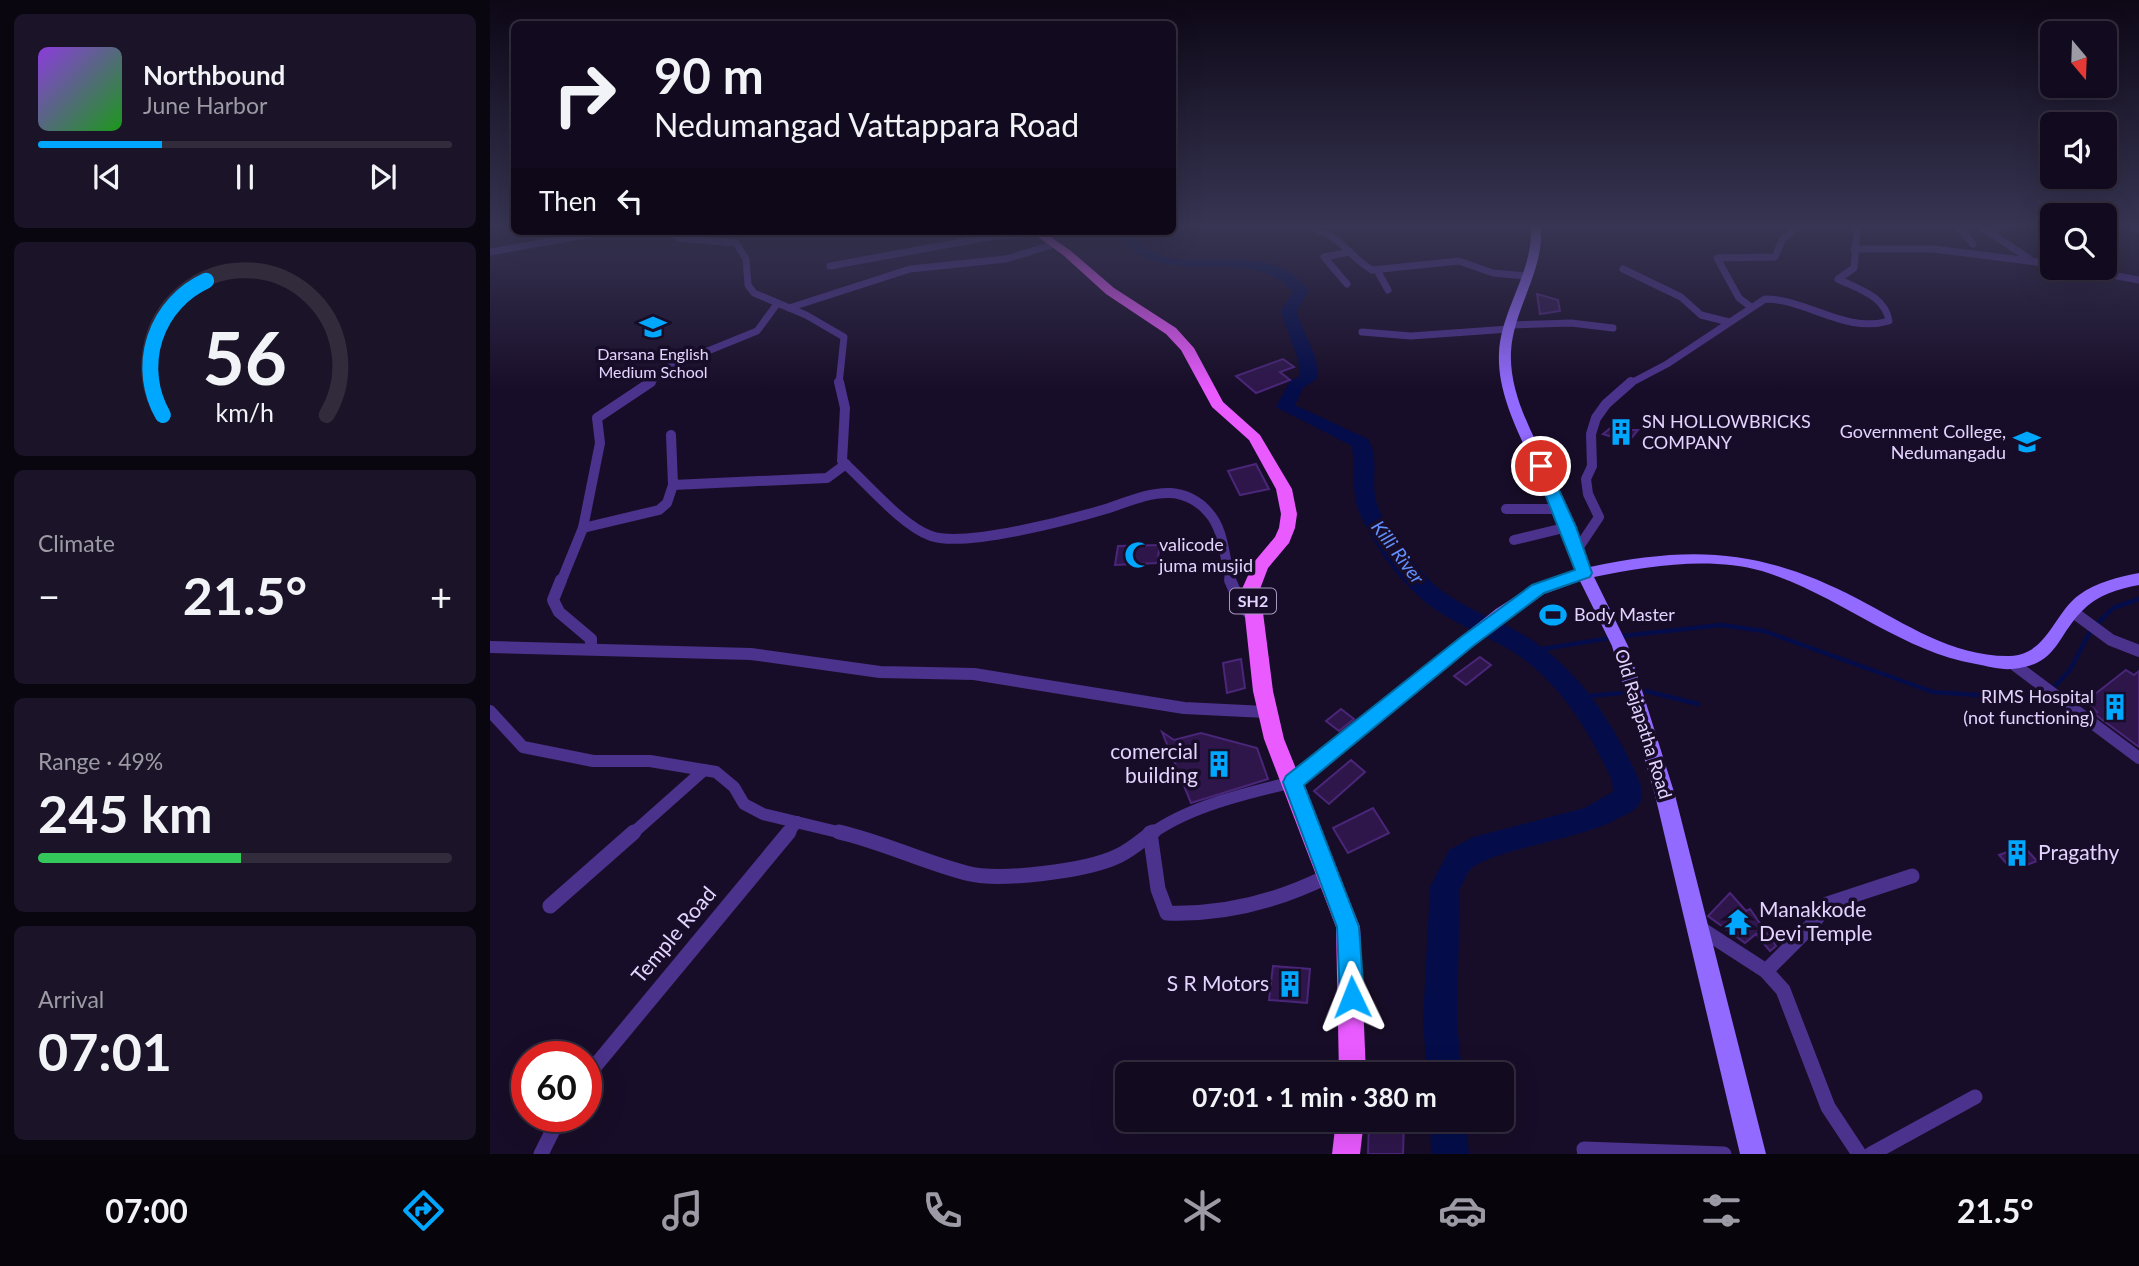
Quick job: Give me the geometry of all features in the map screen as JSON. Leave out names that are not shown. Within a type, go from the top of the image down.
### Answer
[{"type":"main road","name":"SH2","points":[[1100,282],[1171,331],[1187,348],[1217,404],[1255,438],[1284,489],[1289,514],[1283,539],[1260,566],[1251,589],[1255,618],[1254,635],[1266,712],[1348,927],[1353,1062]]},
{"type":"main road","name":"Old Rajapatha Road","points":[[1525,282],[1509,327],[1505,354],[1512,401],[1568,527],[1575,553],[1620,646],[1665,795],[1753,1154]]},
{"type":"main road","points":[[1293,782],[1467,642],[1538,589],[1584,573],[1694,559],[1739,561],[1777,570],[1842,598],[1911,639],[1960,656],[2012,663],[2038,657],[2056,640],[2073,612],[2084,600],[2120,582],[2139,579]]},
{"type":"main road","points":[[1346,1154],[1349,1132]]},
{"type":"street","points":[[748,282],[763,299],[789,308],[844,337],[839,384],[845,408],[842,461],[928,535],[941,540],[959,540],[1097,511],[1151,495],[1183,494],[1209,512],[1220,529],[1233,592],[1240,607],[1255,618]]},
{"type":"street","points":[[789,308],[870,282]]},
{"type":"street","points":[[1384,282],[1388,290]]},
{"type":"street","points":[[1651,282],[1681,296],[1701,315],[1729,322]]},
{"type":"street","points":[[1730,282],[1739,298],[1751,307]]},
{"type":"street","points":[[1575,553],[1599,517],[1588,494],[1586,478],[1592,466],[1591,434],[1596,418],[1621,389],[1667,364],[1765,299],[1778,299],[1863,324],[1883,324],[1889,321],[1888,312],[1873,297],[1844,282]]},
{"type":"street","points":[[591,649],[591,639],[559,612],[553,600],[583,528],[600,443],[596,429],[597,418],[649,384],[666,368],[757,331],[777,304]]},
{"type":"street","points":[[1362,331],[1377,335],[1411,336],[1571,323],[1613,328]]},
{"type":"street","points":[[583,528],[659,510],[667,503],[673,485],[671,435]]},
{"type":"street","points":[[673,485],[827,478],[846,464]]},
{"type":"street","points":[[1506,509],[1560,509]]},
{"type":"street","points":[[1514,540],[1568,527]]},
{"type":"street","points":[[2073,612],[2111,640],[2139,652]]},
{"type":"street","points":[[490,647],[751,654],[880,671],[974,674],[1184,708],[1266,712]]},
{"type":"street","points":[[2012,663],[2139,758]]},
{"type":"street","points":[[490,711],[523,747],[593,761],[650,761],[716,772],[734,787],[744,804],[763,814],[878,841],[965,873],[993,878],[1090,865],[1119,856],[1150,833],[1185,816],[1254,792],[1293,782]]},
{"type":"street","points":[[550,906],[704,770]]},
{"type":"street","name":"Temple Road","points":[[602,1058],[797,822]]},
{"type":"street","points":[[1150,833],[1158,889],[1167,913],[1210,911],[1297,893],[1328,876]]},
{"type":"street","points":[[1766,971],[1810,927],[1827,904],[1912,876]]},
{"type":"street","points":[[1698,927],[1766,971],[1783,990],[1828,1107],[1859,1154]]},
{"type":"street","points":[[1871,1154],[1975,1097]]},
{"type":"street","points":[[541,1154],[552,1132]]},
{"type":"street","points":[[1585,1154],[1584,1149],[1724,1154]]},
{"type":"building","points":[[1537,294],[1558,300],[1560,311],[1540,314]]},
{"type":"building","points":[[1283,359],[1294,367],[1280,372],[1290,380],[1256,393],[1236,376]]},
{"type":"building","name":"SN HOLLOWBRICKS COMPANY","points":[[1618,422],[1628,430],[1638,430],[1628,442],[1603,434]]},
{"type":"building","points":[[1256,464],[1269,489],[1240,495],[1228,471]]},
{"type":"building","name":"valicode juma musjid","points":[[1160,545],[1157,563],[1115,565],[1118,546]]},
{"type":"building","points":[[1480,657],[1491,665],[1466,685],[1454,676]]},
{"type":"building","points":[[1241,659],[1245,688],[1227,693],[1223,663]]},
{"type":"building","name":"RIMS Hospital (not functioning)","points":[[2126,670],[2134,675],[2139,671],[2139,747],[2093,713],[2097,712],[2086,701]]},
{"type":"building","points":[[1341,709],[1354,719],[1339,731],[1326,721]]},
{"type":"building","name":"comercial building","points":[[1162,732],[1174,740],[1201,733],[1257,748],[1268,779],[1191,803]]},
{"type":"building","points":[[1351,760],[1365,772],[1329,804],[1314,791]]},
{"type":"building","points":[[1373,808],[1389,833],[1348,853],[1333,828]]},
{"type":"building","name":"Pragathy","points":[[2018,848],[2026,849],[2037,861],[2024,866],[2019,860],[2007,864],[1999,855]]},
{"type":"building","name":"Manakkode Devi Temple","points":[[1730,893],[1746,911],[1750,909],[1776,946],[1770,951],[1756,934],[1745,943],[1708,916]]},
{"type":"building","name":"S R Motors","points":[[1273,966],[1310,969],[1307,1003],[1269,1000]]},
{"type":"building","points":[[1369,1132],[1404,1132],[1403,1154],[1368,1154]]},
{"type":"waterway","name":"Killi River","points":[[1293,282],[1301,291],[1290,309],[1290,316],[1307,359],[1309,378],[1296,385],[1285,407],[1361,443],[1366,474],[1364,494],[1370,514],[1417,582],[1445,604],[1530,651],[1579,697],[1610,747],[1626,781],[1627,798],[1590,819],[1483,847],[1460,860],[1445,887],[1440,1021],[1444,1062]]},
{"type":"waterway","points":[[2097,624],[2113,608],[2139,599]]},
{"type":"waterway","points":[[1622,636],[1721,625],[1764,631],[1933,692],[2022,698],[2045,693]]},
{"type":"waterway","points":[[2052,689],[2070,670],[2091,630]]},
{"type":"waterway","points":[[1530,651],[1610,638]]},
{"type":"waterway","points":[[1646,691],[1698,704]]},
{"type":"waterway","points":[[1579,697],[1621,693]]},
{"type":"waterway","name":"Killi River","points":[[1449,1132],[1450,1154]]},
{"type":"place","name":"Darsana English Medium School","points":[[653,327]]},
{"type":"place","name":"SN HOLLOWBRICKS COMPANY","points":[[1621,432]]},
{"type":"place","name":"Government College, Nedumangadu","points":[[2027,442]]},
{"type":"place","name":"valicode juma musjid","points":[[1138,555]]},
{"type":"place","name":"Body Master","points":[[1553,615]]},
{"type":"place","name":"RIMS Hospital (not functioning)","points":[[2115,707]]},
{"type":"place","name":"comercial building","points":[[1219,764]]},
{"type":"place","name":"Pragathy","points":[[2017,853]]},
{"type":"place","name":"Manakkode Devi Temple","points":[[1738,922]]},
{"type":"place","name":"S R Motors","points":[[1290,984]]},
{"type":"route","points":[[1352,997],[1348,927],[1293,782],[1467,642],[1538,589],[1584,573],[1568,527],[1541,466]]}]
